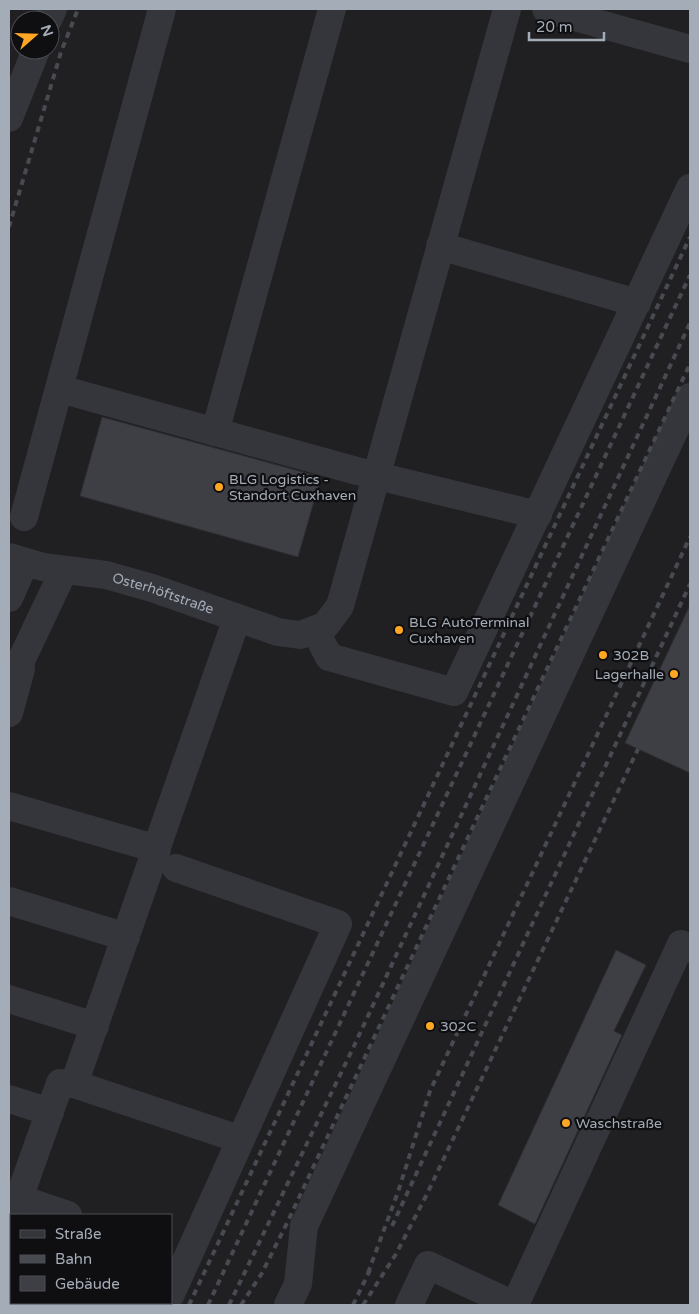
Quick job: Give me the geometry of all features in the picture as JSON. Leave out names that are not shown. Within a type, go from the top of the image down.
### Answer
[{"type":"street","points":[[24,517],[162,9]]},
{"type":"street","points":[[215,432],[332,9]]},
{"type":"street","points":[[507,9],[340,606],[325,626],[315,630],[329,657],[454,692],[690,188]]},
{"type":"street","points":[[546,9],[690,49]]},
{"type":"street","points":[[9,118],[32,60]]},
{"type":"street","points":[[440,246],[637,303]]},
{"type":"street","points":[[60,389],[215,432],[538,515]]},
{"type":"street","points":[[288,1305],[298,1284],[304,1226],[690,397]]},
{"type":"street","points":[[9,598],[17,559]]},
{"type":"street","name":"Osterhöftstraße","points":[[17,559],[64,570],[106,575],[152,588],[278,632],[300,635],[315,630]]},
{"type":"street","points":[[9,686],[64,570]]},
{"type":"street","points":[[74,1084],[237,618]]},
{"type":"street","points":[[9,714],[26,653]]},
{"type":"street","points":[[9,806],[156,849]]},
{"type":"street","points":[[172,1290],[180,1254],[233,1160],[239,1139],[338,924],[176,868]]},
{"type":"street","points":[[9,900],[126,937]]},
{"type":"street","points":[[409,1305],[428,1265],[515,1305],[681,944],[690,948]]},
{"type":"street","points":[[9,1000],[95,1026]]},
{"type":"street","points":[[61,1214],[13,1207],[60,1083],[74,1084],[239,1139]]},
{"type":"street","points":[[9,1099],[50,1112]]},
{"type":"shaded area","points":[[9,9],[690,9],[690,1305],[9,1305]]},
{"type":"building","points":[[102,417],[321,477],[298,557],[80,496]]},
{"type":"building","name":"Lagerhalle","points":[[690,605],[690,773],[625,743]]},
{"type":"building","name":"Waschstraße","points":[[616,950],[646,965],[614,1031],[622,1035],[535,1224],[498,1205]]},
{"type":"railway","points":[[9,227],[61,52],[78,9]]},
{"type":"railway","points":[[189,1305],[690,237]]},
{"type":"railway","points":[[208,1305],[690,275]]},
{"type":"railway","points":[[229,1305],[354,1046],[690,323]]},
{"type":"railway","points":[[241,1305],[262,1273],[288,1221],[690,364]]},
{"type":"railway","points":[[368,1273],[398,1192],[430,1091],[690,537]]},
{"type":"railway","points":[[392,1226],[690,584]]},
{"type":"railway","points":[[363,1305],[396,1254],[427,1194],[638,749]]},
{"type":"railway","points":[[353,1305],[371,1268]]},
{"type":"place","name":"BLG Logistics - Standort Cuxhaven","points":[[219,487]]},
{"type":"place","name":"BLG AutoTerminal Cuxhaven","points":[[399,630]]},
{"type":"place","name":"302B","points":[[603,655]]},
{"type":"place","name":"Lagerhalle","points":[[674,674]]},
{"type":"place","name":"302C","points":[[430,1026]]},
{"type":"place","name":"Waschstraße","points":[[566,1123]]}]
